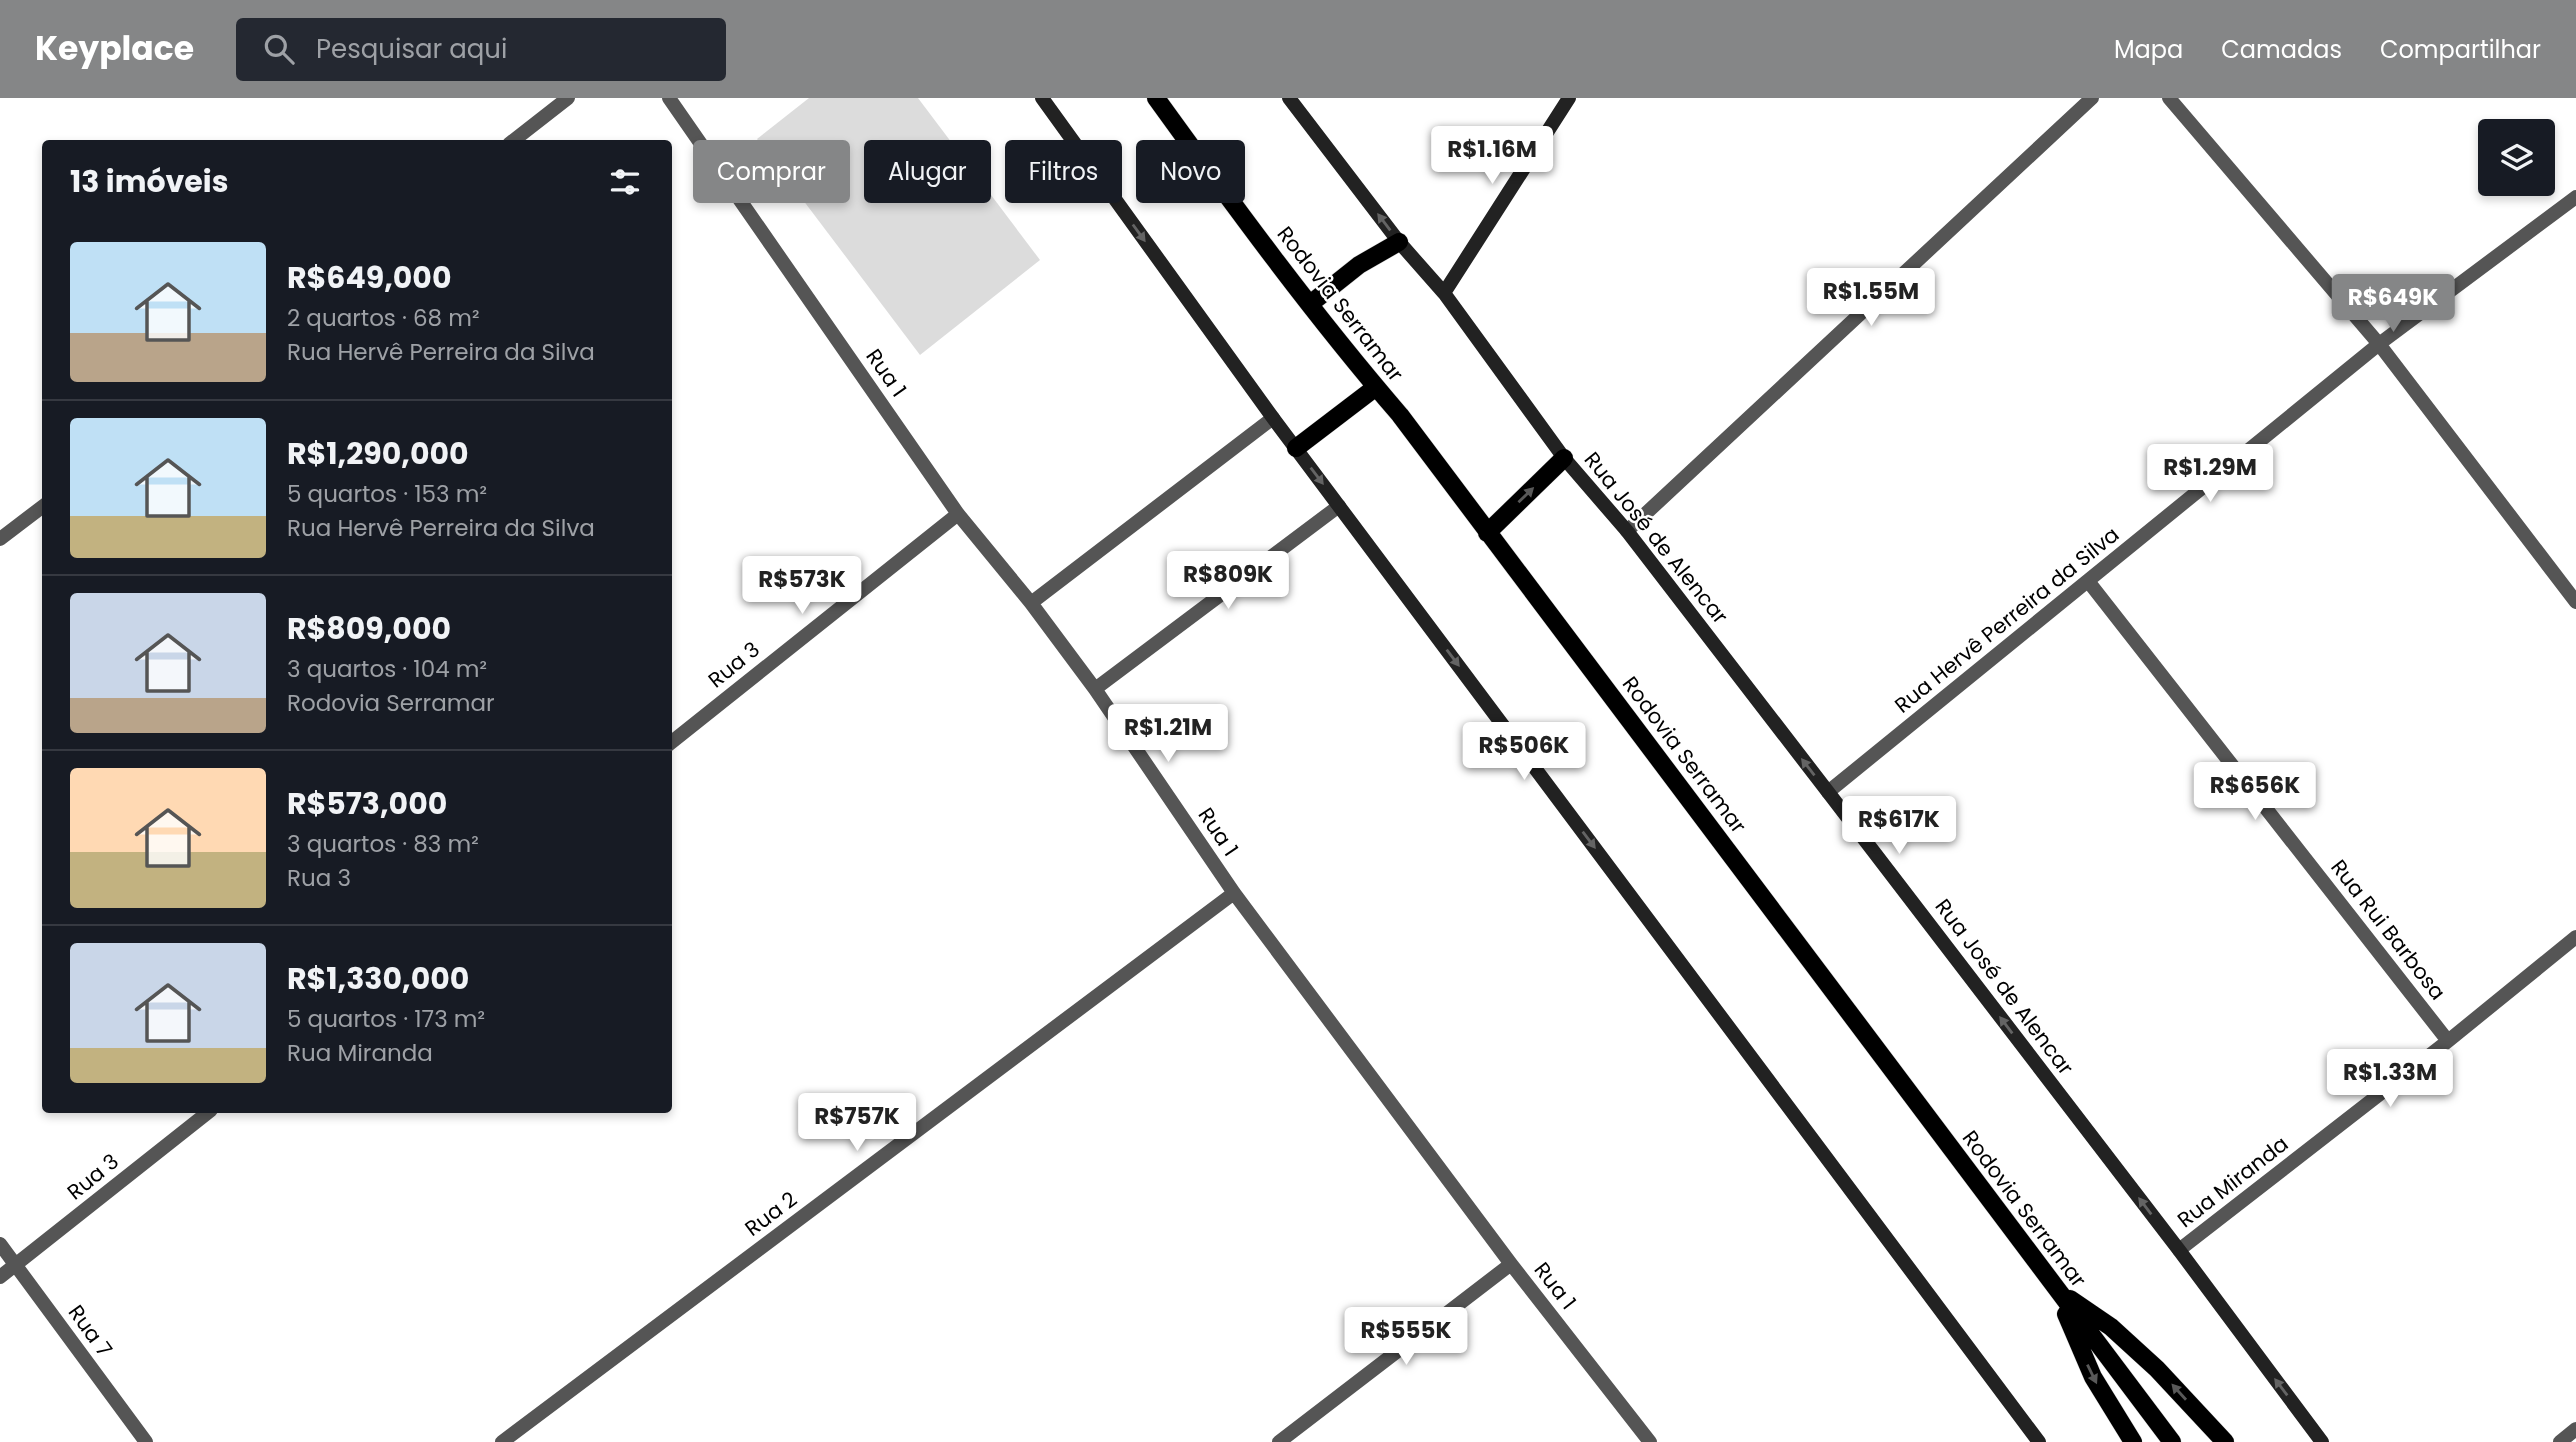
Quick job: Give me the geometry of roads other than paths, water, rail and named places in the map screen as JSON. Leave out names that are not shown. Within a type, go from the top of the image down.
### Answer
[{"type":"main road","points":[[1042,98],[1273,418],[2039,1442]]},
{"type":"main road","name":"Rodovia Serramar","points":[[1156,98],[1234,206],[1400,415],[2172,1442]]},
{"type":"main road","name":"Rua José de Alencar","points":[[1289,98],[1399,242],[1444,293],[1564,458],[1627,531],[1828,792],[2179,1250],[2322,1442]]},
{"type":"main road","points":[[1444,293],[1569,98]]},
{"type":"main road","points":[[1310,304],[1359,265],[1399,242]]},
{"type":"main road","points":[[1296,448],[1376,387]]},
{"type":"main road","points":[[1487,533],[1564,458]]},
{"type":"main road","points":[[2055,1289],[2093,1377],[2133,1442]]},
{"type":"main road","points":[[2055,1289],[2111,1327],[2157,1368],[2225,1442]]},
{"type":"street","points":[[514,140],[568,98]]},
{"type":"street","name":"Rua 1","points":[[669,98],[958,514],[1031,603],[1095,689],[1234,892],[1511,1264],[1650,1442]]},
{"type":"street","points":[[1627,531],[2092,98]]},
{"type":"street","points":[[2169,98],[2379,344],[2576,602]]},
{"type":"street","name":"Rua Hervê Perreira da Silva","points":[[1828,792],[2379,344],[2576,197]]},
{"type":"street","points":[[1031,603],[1273,418]]},
{"type":"street","points":[[1095,689],[1339,506]]},
{"type":"street","points":[[0,539],[42,507]]},
{"type":"street","name":"Rua 3","points":[[672,742],[958,514]]},
{"type":"street","name":"Rua Rui Barbosa","points":[[2088,581],[2448,1041]]},
{"type":"street","name":"Rua 2","points":[[502,1442],[1234,892]]},
{"type":"street","name":"Rua Miranda","points":[[2179,1250],[2448,1041],[2576,937]]},
{"type":"street","name":"Rua 3","points":[[0,1277],[207,1113]]},
{"type":"street","name":"Rua 7","points":[[0,1244],[146,1442]]},
{"type":"street","points":[[1279,1442],[1511,1264]]},
{"type":"street","points":[[2560,1442],[2576,1429]]}]
